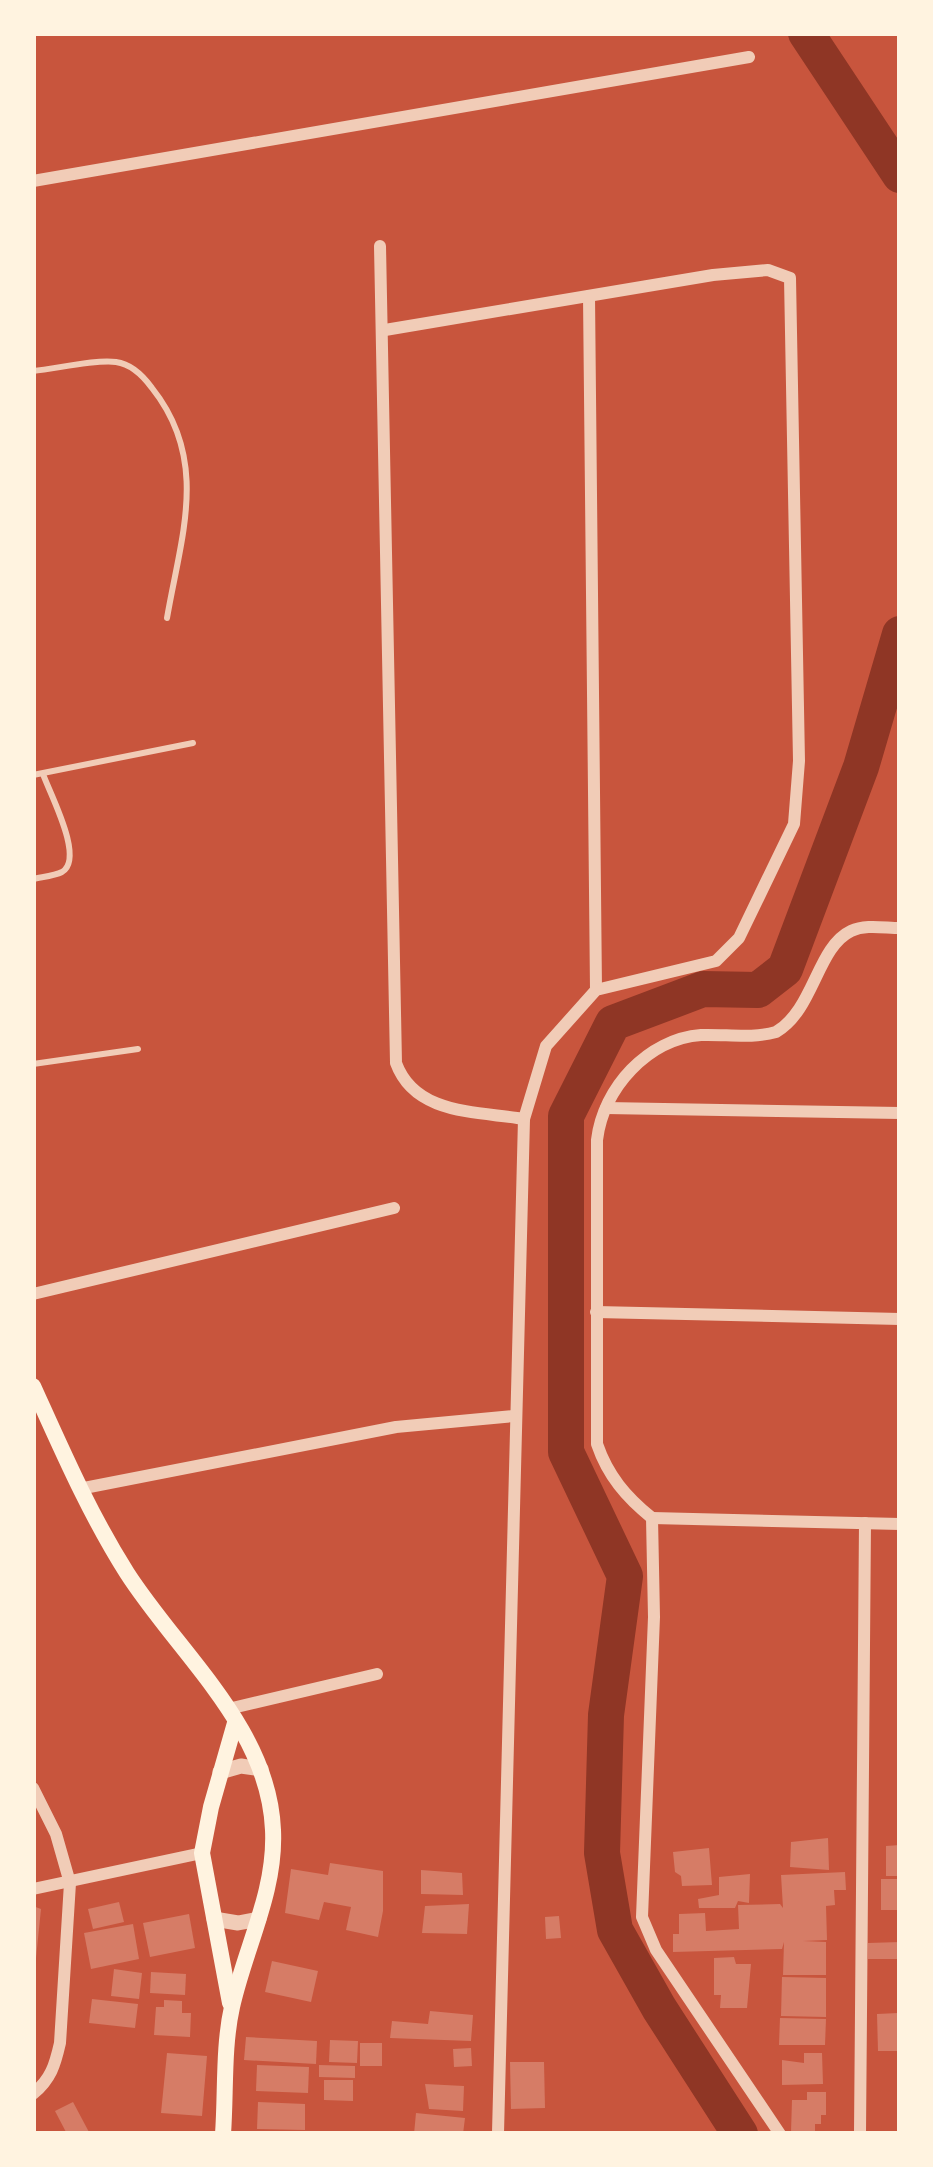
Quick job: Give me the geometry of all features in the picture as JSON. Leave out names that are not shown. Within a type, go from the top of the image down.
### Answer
[{"type":"main road","points":[[33,1386],[79,1489],[152,1611],[231,1716],[261,1768],[274,1852],[231,2009],[223,2134]]},
{"type":"main road","points":[[231,1716],[202,1852],[231,2009]]},
{"type":"street","points":[[33,181],[749,57]]},
{"type":"street","points":[[380,246],[385,330],[393,1042],[403,1082],[424,1099],[524,1119]]},
{"type":"street","points":[[385,330],[752,270],[790,278],[799,761],[794,824],[740,938],[726,955],[596,990],[546,1046],[524,1119],[498,2133]]},
{"type":"street","points":[[589,296],[596,990]]},
{"type":"street","points":[[900,928],[866,927],[840,938],[806,1001],[785,1027],[766,1035],[694,1036],[642,1058],[606,1108],[598,1126],[595,1163],[597,1444],[619,1487],[652,1518],[900,1523]]},
{"type":"street","points":[[606,1108],[900,1113]]},
{"type":"street","points":[[33,1294],[394,1208]]},
{"type":"street","points":[[596,1312],[900,1319]]},
{"type":"street","points":[[79,1489],[396,1427],[514,1416]]},
{"type":"street","points":[[652,1518],[654,1617],[642,1917],[656,1950],[780,2134]]},
{"type":"street","points":[[860,2134],[866,1523]]},
{"type":"street","points":[[231,1716],[377,1674]]},
{"type":"street","points":[[220,1772],[242,1766],[261,1768]]},
{"type":"street","points":[[33,1788],[56,1834],[70,1883],[60,2043],[47,2082],[33,2094]]},
{"type":"street","points":[[33,1889],[202,1852]]},
{"type":"street","points":[[214,1918],[238,1923],[259,1918]]},
{"type":"lane","points":[[33,371],[117,362],[142,375],[166,405],[180,437],[190,484],[167,618]]},
{"type":"lane","points":[[33,879],[62,872],[70,864],[72,850],[38,775],[194,743]]},
{"type":"lane","points":[[33,1064],[137,1049]]},
{"type":"building","points":[[828,1838],[829,1870],[790,1867],[791,1842]]},
{"type":"building","points":[[900,1845],[900,1876],[886,1876],[886,1846]]},
{"type":"building","points":[[709,1848],[712,1885],[682,1886],[673,1852]]},
{"type":"building","points":[[330,1863],[383,1871],[378,1937],[346,1930],[351,1907],[324,1902],[319,1920],[285,1913],[291,1869],[328,1875]]},
{"type":"building","points":[[421,1870],[462,1873],[463,1895],[421,1894]]},
{"type":"building","points":[[845,1872],[846,1890],[834,1890],[835,1905],[826,1906],[827,1940],[803,1941],[826,1942],[826,1975],[783,1975],[784,1942],[782,1949],[673,1952],[679,1914],[705,1913],[706,1931],[739,1929],[738,1905],[780,1904],[783,1908],[781,1875]]},
{"type":"building","points":[[750,1874],[749,1903],[699,1908],[698,1899],[719,1895],[719,1877]]},
{"type":"building","points":[[881,1879],[900,1879],[900,1910],[881,1910]]},
{"type":"building","points":[[119,1902],[124,1922],[93,1929],[88,1909]]},
{"type":"building","points":[[469,1904],[467,1934],[422,1933],[425,1906]]},
{"type":"building","points":[[33,1906],[41,1909],[36,1958],[33,1958]]},
{"type":"building","points":[[189,1914],[195,1948],[150,1957],[143,1923]]},
{"type":"building","points":[[559,1916],[561,1938],[546,1939],[545,1917]]},
{"type":"building","points":[[133,1924],[139,1959],[91,1969],[84,1933]]},
{"type":"building","points":[[900,1942],[900,1959],[868,1959],[868,1943]]},
{"type":"building","points":[[734,1957],[736,1964],[751,1964],[747,2008],[720,2008],[721,1995],[714,1995],[714,1958]]},
{"type":"building","points":[[272,1961],[318,1971],[311,2002],[265,1992]]},
{"type":"building","points":[[114,1969],[142,1973],[139,1999],[111,1996]]},
{"type":"building","points":[[151,1972],[186,1974],[185,1995],[150,1993]]},
{"type":"building","points":[[782,1977],[826,1978],[826,2017],[781,2016]]},
{"type":"building","points":[[92,1999],[138,2004],[135,2028],[89,2023]]},
{"type":"building","points":[[164,2000],[182,2001],[182,2013],[191,2013],[190,2037],[154,2035],[156,2007],[164,2007]]},
{"type":"building","points":[[430,2011],[473,2015],[471,2041],[390,2038],[392,2021],[428,2024]]},
{"type":"building","points":[[898,2013],[900,2051],[878,2051],[877,2014]]},
{"type":"building","points":[[780,2018],[826,2019],[825,2045],[779,2045]]},
{"type":"building","points":[[246,2037],[317,2041],[316,2064],[244,2060]]},
{"type":"building","points":[[330,2040],[358,2041],[357,2063],[329,2062]]},
{"type":"building","points":[[360,2043],[382,2043],[382,2066],[360,2066]]},
{"type":"building","points":[[471,2048],[472,2066],[454,2067],[453,2049]]},
{"type":"building","points":[[167,2053],[207,2056],[202,2116],[161,2113]]},
{"type":"building","points":[[804,2053],[822,2053],[823,2084],[782,2085],[782,2060],[804,2063]]},
{"type":"building","points":[[510,2062],[544,2062],[545,2108],[511,2109]]},
{"type":"building","points":[[257,2065],[309,2067],[308,2093],[256,2091]]},
{"type":"building","points":[[319,2065],[355,2066],[355,2078],[319,2077]]},
{"type":"building","points":[[324,2080],[353,2080],[353,2101],[324,2100]]},
{"type":"building","points":[[425,2084],[464,2086],[463,2111],[429,2109]]},
{"type":"building","points":[[807,2092],[826,2092],[826,2115],[821,2115],[821,2124],[815,2124],[815,2133],[791,2132],[792,2100],[807,2100]]},
{"type":"building","points":[[73,2102],[90,2134],[67,2134],[55,2111]]},
{"type":"building","points":[[258,2102],[305,2104],[305,2130],[257,2129]]},
{"type":"building","points":[[416,2113],[465,2118],[463,2134],[414,2134]]},
{"type":"waterway","points":[[806,33],[900,175]]},
{"type":"waterway","points":[[740,2134],[615,1930],[602,1853],[606,1715],[625,1576],[566,1452],[566,1116],[613,1023],[703,989],[758,990],[785,969],[861,767],[900,634]]}]
